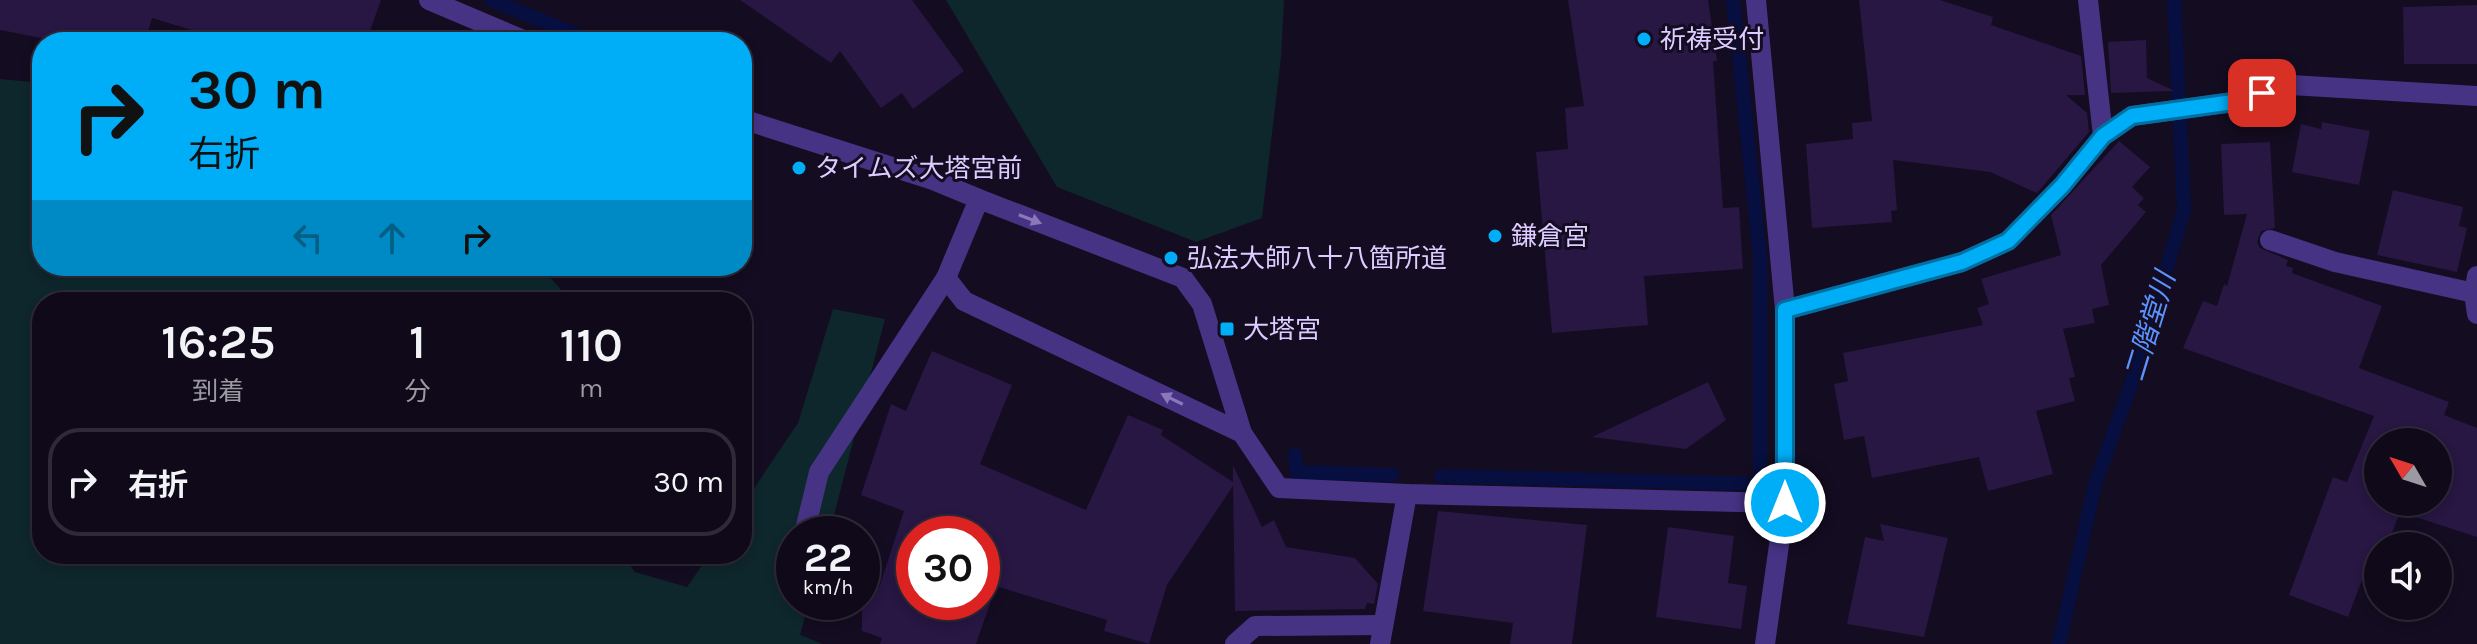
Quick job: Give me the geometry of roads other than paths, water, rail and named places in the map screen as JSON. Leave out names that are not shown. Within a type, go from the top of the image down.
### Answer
[{"type":"street","points":[[429,0],[504,32]]},
{"type":"street","points":[[1756,0],[1785,310],[1785,503],[1765,644]]},
{"type":"street","points":[[2088,0],[2103,136]]},
{"type":"street","points":[[1785,310],[1962,262],[2008,241],[2062,186],[2103,136],[2132,116],[2233,102],[2291,85],[2477,96]]},
{"type":"street","points":[[752,122],[933,180],[1183,278],[1202,304],[1242,433],[1279,488],[1785,503]]},
{"type":"street","points":[[808,516],[819,472],[946,278],[979,199]]},
{"type":"street","points":[[2270,240],[2335,262],[2475,284],[2477,314]]},
{"type":"street","points":[[946,278],[964,301],[1242,433]]},
{"type":"street","points":[[1235,644],[1255,626],[1382,634],[1407,494]]},
{"type":"waterway","points":[[491,0],[570,32]]},
{"type":"waterway","points":[[1441,476],[1760,484],[1760,256],[1733,0]]},
{"type":"waterway","name":"二階堂川","points":[[2059,644],[2095,484],[2136,371],[2184,210],[2174,0]]},
{"type":"waterway","points":[[1295,455],[1297,472],[1392,475]]},
{"type":"place","name":"祈祷受付","points":[[1644,39]]},
{"type":"place","name":"タイムズ大塔宮前","points":[[799,168]]},
{"type":"place","name":"鎌倉宮","points":[[1495,236]]},
{"type":"place","name":"弘法大師八十八箇所道","points":[[1171,258]]},
{"type":"place","name":"大塔宮","points":[[1227,329]]}]
